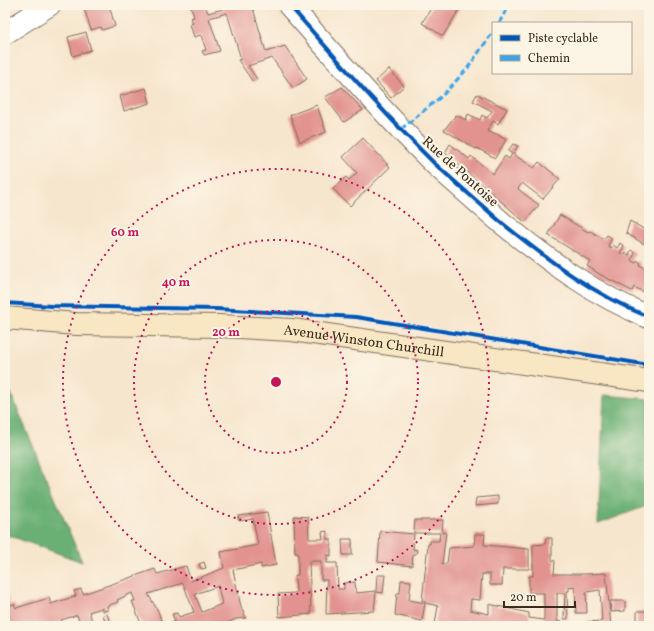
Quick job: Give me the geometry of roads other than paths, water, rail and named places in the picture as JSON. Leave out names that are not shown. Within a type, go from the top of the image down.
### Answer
[{"type":"main road","name":"Avenue Winston Churchill","points":[[5,318],[76,324],[205,326],[292,330],[649,381]]},
{"type":"main road","name":"Avenue Winston Churchill","points":[[5,329],[76,324]]},
{"type":"street","points":[[5,33],[49,5]]},
{"type":"street","name":"Rue de Pontoise","points":[[288,5],[412,140],[478,203],[572,277],[610,300],[649,317]]}]
